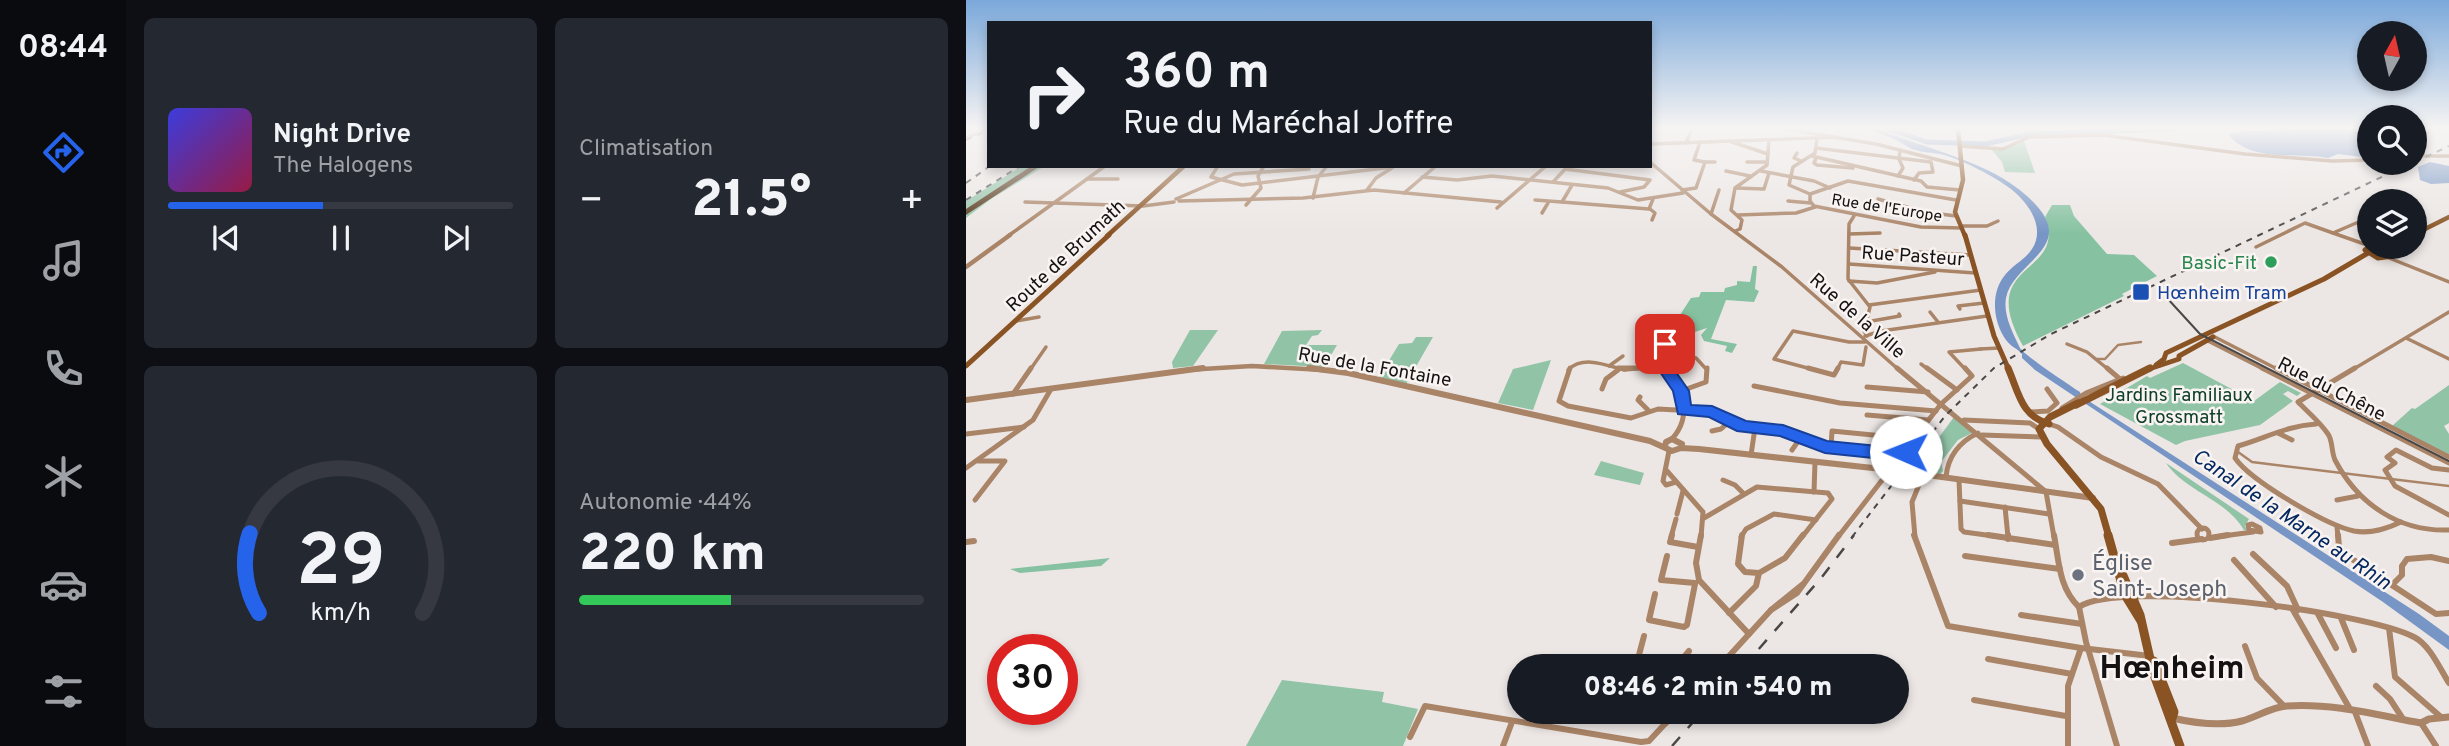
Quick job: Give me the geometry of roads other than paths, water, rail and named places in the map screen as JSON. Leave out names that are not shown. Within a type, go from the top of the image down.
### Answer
[{"type":"highway","points":[[966,210],[1027,168]]},
{"type":"highway","points":[[966,210],[1033,168]]},
{"type":"main road","points":[[1962,164],[1956,216],[1962,227],[1987,316],[2031,418],[2044,424]]},
{"type":"main road","name":"Route de Brumath","points":[[966,366],[1182,168]]},
{"type":"main road","points":[[2427,228],[2449,217]]},
{"type":"main road","points":[[2348,266],[2357,258]]},
{"type":"main road","points":[[2044,424],[2053,415],[2088,395],[2156,365],[2266,308],[2303,292],[2348,266],[2372,259]]},
{"type":"main road","points":[[2044,424],[2077,401]]},
{"type":"main road","points":[[2044,424],[2045,437],[2093,498],[2104,521],[2128,595],[2141,621],[2166,711],[2172,718],[2180,746]]},
{"type":"street","name":"Rue de la Ville","points":[[1652,164],[1711,215],[1782,267],[1865,342],[2046,491]]},
{"type":"street","points":[[1422,177],[1457,180],[1491,176],[1572,184],[1608,188],[1635,200],[1696,188],[1704,164]]},
{"type":"street","points":[[1734,232],[1740,229],[1742,220],[1731,210],[1735,188],[1760,171],[1766,164]]},
{"type":"street","points":[[1791,176],[1793,167],[1797,164]]},
{"type":"street","points":[[1837,164],[1923,182],[1929,188],[1960,190]]},
{"type":"street","points":[[1898,176],[1903,168],[1901,164]]},
{"type":"street","points":[[1914,180],[1917,174],[1933,172],[1931,164]]},
{"type":"street","points":[[966,267],[1102,168]]},
{"type":"street","points":[[1216,168],[1211,175],[1217,180],[1238,185],[1318,177],[1369,168]]},
{"type":"street","points":[[1245,205],[1261,188],[1259,172],[1262,168]]},
{"type":"street","points":[[1313,198],[1318,177],[1325,168]]},
{"type":"street","points":[[1366,190],[1376,178],[1392,168]]},
{"type":"street","points":[[1403,194],[1433,168]]},
{"type":"street","points":[[1497,208],[1544,168]]},
{"type":"street","points":[[1553,182],[1567,168],[1650,180],[1646,186],[1620,192]]},
{"type":"street","points":[[1593,173],[1596,168]]},
{"type":"street","points":[[1178,200],[1234,174],[1309,169]]},
{"type":"street","points":[[1726,171],[1751,176]]},
{"type":"street","points":[[1760,171],[1791,176],[1830,188]]},
{"type":"street","points":[[1735,188],[1764,189],[1769,173]]},
{"type":"street","name":"Rue de l'Europe","points":[[1791,176],[1789,187],[1810,194],[1811,203],[1815,207],[1854,216],[1921,227],[1987,226],[1998,221]]},
{"type":"street","points":[[1087,179],[1118,179]]},
{"type":"street","points":[[1810,194],[1851,181],[1956,200]]},
{"type":"street","points":[[1561,202],[1572,184]]},
{"type":"street","points":[[1025,202],[1142,205],[1178,200],[1243,197],[1313,198],[1366,190],[1501,202]]},
{"type":"street","points":[[1711,215],[1719,190]]},
{"type":"street","points":[[1650,209],[1653,198]]},
{"type":"street","points":[[1878,199],[1925,212],[1956,216]]},
{"type":"street","points":[[1535,200],[1650,209],[1655,213],[1651,220]]},
{"type":"street","points":[[1788,201],[1811,203]]},
{"type":"street","points":[[1542,213],[1549,203]]},
{"type":"street","points":[[1737,215],[1751,212],[1800,214],[1815,207]]},
{"type":"street","points":[[1854,216],[1849,224],[1849,281],[1869,305],[1864,331],[1865,342],[1866,358],[1863,365],[1841,362],[1834,375],[1777,362],[1774,359],[1793,331],[1865,342],[1939,323],[1987,316]]},
{"type":"street","points":[[2256,247],[2305,223],[2357,243]]},
{"type":"street","points":[[2333,233],[2357,223]]},
{"type":"street","points":[[1849,234],[1880,233]]},
{"type":"street","points":[[1849,248],[1970,256]]},
{"type":"street","points":[[2396,259],[2449,282]]},
{"type":"street","name":"Rue Pasteur","points":[[1849,264],[1975,273]]},
{"type":"street","points":[[1849,281],[1877,283],[1942,271]]},
{"type":"street","points":[[1869,305],[1981,290]]},
{"type":"street","points":[[1960,309],[1958,306],[1984,303]]},
{"type":"street","points":[[1930,312],[1939,323]]},
{"type":"street","points":[[2449,312],[2298,402],[2332,441],[2331,454],[2359,496],[2401,522],[2420,530],[2449,530]]},
{"type":"street","points":[[1866,322],[1900,316],[1899,314]]},
{"type":"street","points":[[1015,321],[1039,317]]},
{"type":"street","name":"Rue du Chêne","points":[[2208,337],[2449,457]]},
{"type":"street","points":[[1655,594],[1648,620],[1684,627],[1687,625],[1697,582],[1698,547],[1704,518],[1699,505],[1676,482],[1664,483],[1684,410],[1681,391],[1664,366],[1665,338]]},
{"type":"street","points":[[2405,338],[2449,359]]},
{"type":"street","points":[[2094,359],[2105,359],[2118,345],[2141,342]]},
{"type":"street","points":[[2067,344],[2087,352],[2120,379]]},
{"type":"street","points":[[1013,395],[1046,347]]},
{"type":"street","points":[[1731,654],[1771,611],[1803,584],[1876,485],[1891,470],[1942,403],[1973,375],[1949,352],[1999,348]]},
{"type":"street","points":[[1665,353],[1688,354],[1704,363],[1707,369],[1706,382],[1681,391]]},
{"type":"street","points":[[1609,366],[1623,356]]},
{"type":"street","points":[[1664,366],[1618,370],[1594,361],[1569,368],[1559,401],[1568,406],[1631,418],[1648,411],[1712,412],[1743,426],[1783,431],[1832,447],[1902,454]]},
{"type":"street","points":[[1921,364],[1956,390]]},
{"type":"street","points":[[2088,395],[2156,365]]},
{"type":"street","name":"Rue de la Fontaine","points":[[966,400],[1180,368],[1305,366],[1348,373],[1650,441],[2093,498]]},
{"type":"street","points":[[1602,388],[1606,379],[1618,370]]},
{"type":"street","points":[[1754,386],[1840,403],[1936,411]]},
{"type":"street","points":[[1867,387],[1929,393]]},
{"type":"street","points":[[2029,411],[2048,411],[2057,404],[2047,388]]},
{"type":"street","points":[[966,468],[1025,427],[1038,414],[1051,389]]},
{"type":"street","name":"Rue du Chêne","points":[[2314,391],[2449,463]]},
{"type":"street","points":[[1640,397],[1638,400],[1648,411]]},
{"type":"street","points":[[1867,415],[1929,421]]},
{"type":"street","points":[[1712,431],[1721,429],[1731,420]]},
{"type":"street","points":[[1963,420],[2058,427],[2101,457],[2158,484],[2202,529],[2196,531],[2206,538]]},
{"type":"street","points":[[2235,450],[2246,442],[2278,433],[2290,426],[2317,424]]},
{"type":"street","points":[[966,434],[1025,427]]},
{"type":"street","points":[[1751,455],[1755,428]]},
{"type":"street","points":[[1832,447],[1832,431],[1914,439]]},
{"type":"street","points":[[2278,433],[2292,440]]},
{"type":"street","points":[[1946,478],[1947,465],[1962,442],[1979,434],[2045,437]]},
{"type":"street","points":[[1792,450],[1801,437]]},
{"type":"street","points":[[2235,450],[2252,462],[2449,485]]},
{"type":"street","points":[[2235,450],[2235,458],[2244,470],[2337,527],[2375,532],[2401,522]]},
{"type":"street","points":[[2449,470],[2432,468],[2396,450],[2387,457],[2395,463],[2385,470],[2395,486],[2449,515]]},
{"type":"street","points":[[975,500],[1005,461],[977,461]]},
{"type":"street","points":[[1814,492],[1815,462]]},
{"type":"street","points":[[2244,470],[2252,462]]},
{"type":"street","points":[[1923,475],[1912,502],[1914,535],[1946,623],[1953,628],[2151,656]]},
{"type":"street","points":[[1959,479],[1961,528],[1964,532],[2055,545]]},
{"type":"street","points":[[1723,480],[1735,485],[1744,494]]},
{"type":"street","points":[[1704,518],[1762,486],[1828,494],[1832,499],[1816,520],[1785,558],[1759,573],[1745,572],[1738,564],[1742,533],[1746,529],[1774,514],[1816,520]]},
{"type":"street","points":[[1684,490],[1670,542],[1698,547]]},
{"type":"street","points":[[2046,491],[2067,596],[2079,607],[2085,648],[2117,746]]},
{"type":"street","points":[[2337,500],[2359,496]]},
{"type":"street","points":[[1960,501],[2049,514]]},
{"type":"street","points":[[2005,507],[2008,538]]},
{"type":"street","points":[[2337,527],[2336,541],[2346,555],[2436,614],[2449,613]]},
{"type":"street","points":[[2172,543],[2253,532]]},
{"type":"street","points":[[966,542],[974,541]]},
{"type":"street","points":[[2253,554],[2287,586],[2295,610],[2353,711],[2368,746]]},
{"type":"street","points":[[1667,556],[1661,580],[1697,582],[1749,634]]},
{"type":"street","points":[[1965,556],[2060,569]]},
{"type":"street","points":[[2392,585],[2402,575],[2402,566],[2407,559],[2431,557],[2449,561]]},
{"type":"street","points":[[2234,560],[2277,608]]},
{"type":"street","points":[[1729,612],[1756,586],[1759,573]]},
{"type":"street","points":[[2079,607],[2088,601],[2128,595],[2164,595],[2317,613],[2389,628],[2422,642],[2449,683]]},
{"type":"street","points":[[2317,613],[2336,648]]},
{"type":"street","points":[[2021,615],[2082,624]]},
{"type":"street","points":[[2340,618],[2354,650]]},
{"type":"street","points":[[2389,628],[2395,677],[2446,718]]},
{"type":"street","points":[[1639,654],[1644,636]]},
{"type":"street","points":[[2245,646],[2257,678],[2284,706]]},
{"type":"street","points":[[2068,746],[2068,687],[2085,648]]},
{"type":"street","points":[[1988,659],[2072,674]]},
{"type":"street","points":[[2376,687],[2390,699],[2404,720]]},
{"type":"street","points":[[1974,700],[2066,716]]},
{"type":"street","points":[[1410,737],[1425,706],[1507,721]]},
{"type":"street","points":[[2172,718],[2212,723],[2239,722],[2264,710],[2284,706],[2323,706],[2421,723],[2446,718]]},
{"type":"street","points":[[2421,723],[2436,746]]},
{"type":"street","points":[[1503,746],[1511,724]]},
{"type":"street","points":[[1523,724],[1624,743],[1647,742],[1665,724]]},
{"type":"water","points":[[1967,164],[1976,165],[2012,184],[2043,213],[2049,228],[2047,241],[2041,252],[2020,273],[2006,298],[2009,324],[2023,352],[2080,392],[2081,396],[2419,614],[2449,636],[2449,650],[2383,602],[2035,370],[2022,358],[2022,354],[2006,340],[1998,325],[1995,299],[2000,282],[2034,245],[2037,227],[2030,210],[2011,189]]},
{"type":"water","points":[[2427,164],[2449,166],[2449,183],[2431,184],[2420,180],[2419,175],[2427,175]]},
{"type":"tram line","points":[[2167,298],[2200,334],[2449,461]]},
{"type":"railway","points":[[966,183],[987,168]]},
{"type":"railway","points":[[966,200],[1017,168]]},
{"type":"railway","points":[[1852,537],[1945,416],[1994,368],[2051,334],[2386,175]]},
{"type":"railway","points":[[1754,654],[1822,577],[1854,535]]},
{"type":"railway","points":[[1672,746],[1691,724]]},
{"type":"place","name":"Basic-Fit","points":[[2271,262]]},
{"type":"place","name":"Hœnheim Tram","points":[[2141,292]]},
{"type":"place","name":"Église Saint-Joseph","points":[[2078,575]]},
{"type":"district","name":"Hœnheim","points":[[2172,667]]},
{"type":"park label","name":"Jardins Familiaux Grossmatt","points":[[2179,405]]},
{"type":"water label","name":"Canal de la Marne au Rhin","points":[[2292,519]]}]
